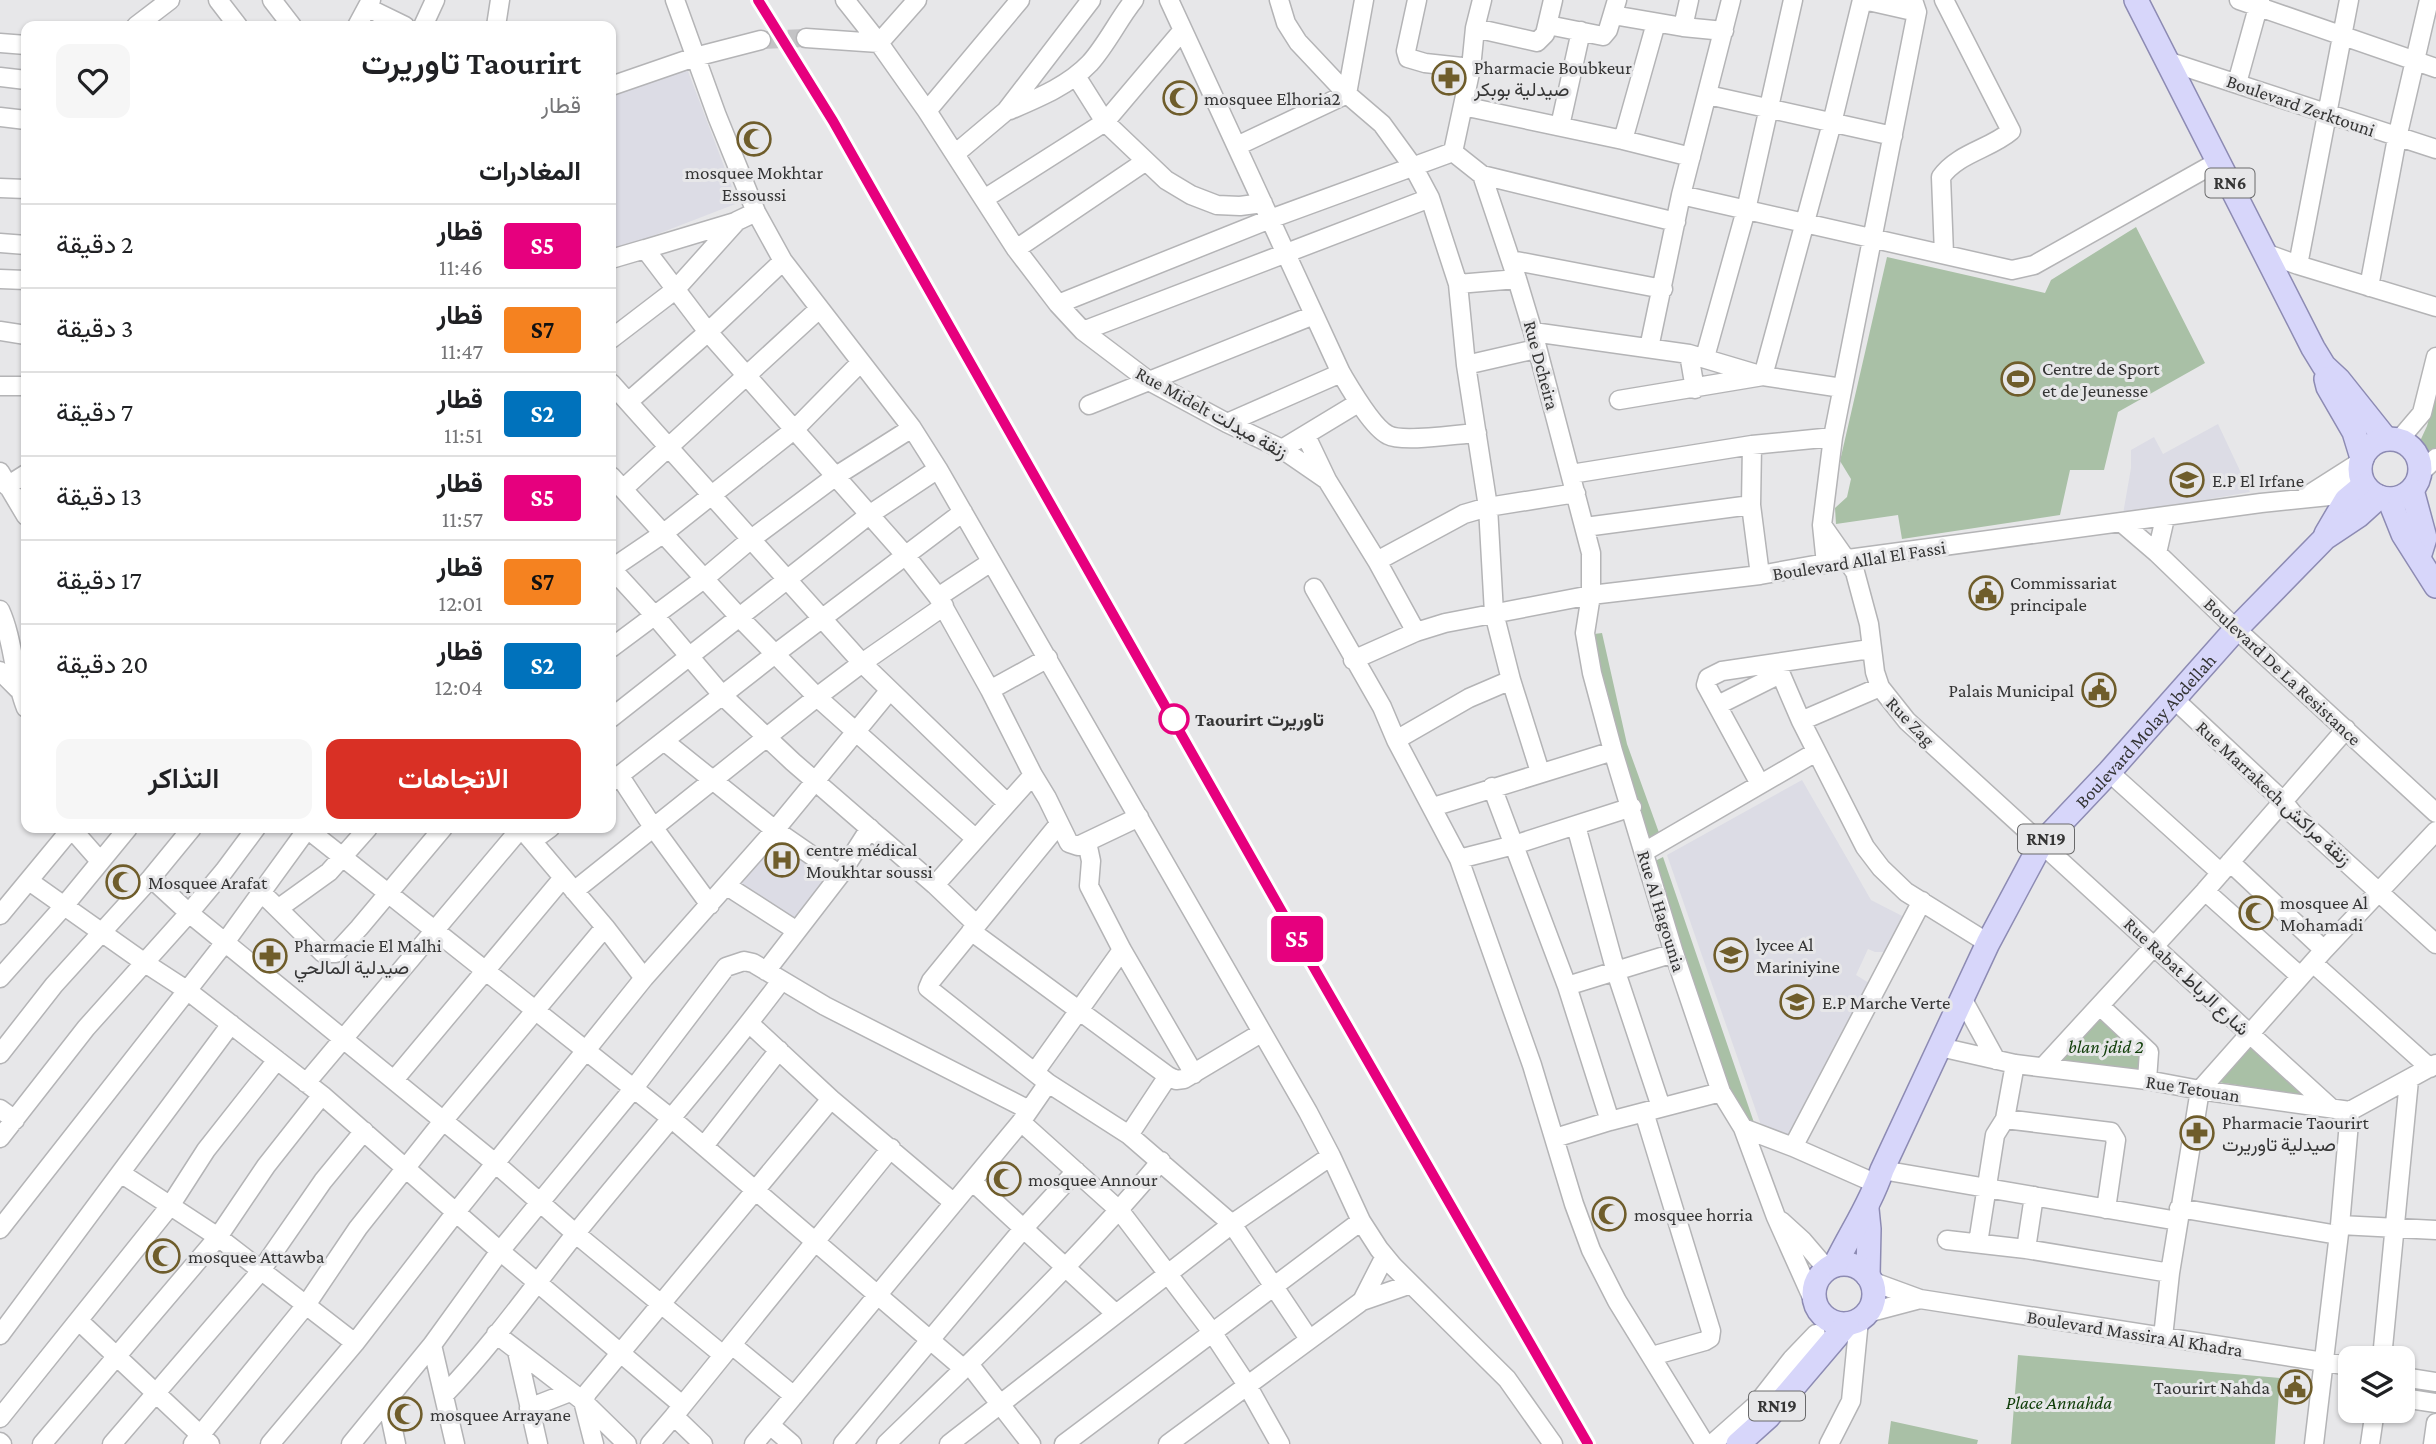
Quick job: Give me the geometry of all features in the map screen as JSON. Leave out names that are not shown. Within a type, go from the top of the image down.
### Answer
[{"type":"main road","name":"RN6","points":[[2136,0],[2324,366],[2328,387],[2354,432],[2369,480],[2403,534],[2422,548]]},
{"type":"main road","name":"RN6","points":[[2324,366],[2392,439],[2411,447],[2419,459],[2423,474],[2422,548],[2435,583]]},
{"type":"main road","points":[[2392,439],[2375,442],[2367,449],[2369,480],[2406,495],[2423,474]]},
{"type":"main road","name":"Boulevard Molay Abdellah","points":[[1831,1267],[1867,1209],[1988,943],[2041,844],[2236,629],[2325,538],[2346,500],[2369,480]]},
{"type":"main road","points":[[2422,548],[2436,513]]},
{"type":"main road","name":"Boulevard Molay Abdellah","points":[[1867,1209],[1869,1279]]},
{"type":"main road","points":[[1831,1267],[1842,1264],[1857,1267],[1869,1279]]},
{"type":"main road","name":"RN19","points":[[1738,1444],[1768,1417],[1816,1334],[1815,1284],[1831,1267]]},
{"type":"main road","name":"RN19","points":[[1816,1334],[1858,1319],[1873,1297],[1869,1279]]},
{"type":"main road","points":[[1816,1334],[1828,1320],[1858,1319]]},
{"type":"street","points":[[218,0],[234,21]]},
{"type":"street","points":[[272,0],[288,21]]},
{"type":"street","points":[[425,21],[435,0]]},
{"type":"street","points":[[497,21],[500,0]]},
{"type":"street","points":[[675,0],[756,212],[783,261],[912,428],[938,469],[1331,1156],[1361,1221],[1385,1256],[1507,1379],[1553,1444]]},
{"type":"street","name":"Rue Midelt زنقة ميدلت","points":[[845,0],[927,111],[1016,249],[1058,304],[1083,331],[1149,381],[1282,449],[1327,480],[1377,561],[1416,632]]},
{"type":"street","points":[[806,38],[879,43],[917,0]]},
{"type":"street","points":[[927,111],[1020,0]]},
{"type":"street","points":[[955,154],[1006,111],[1091,0]]},
{"type":"street","points":[[1006,111],[1045,95],[1076,76],[1091,62],[1134,0]]},
{"type":"street","points":[[1168,0],[1341,373],[1358,403],[1382,431],[1397,438],[1477,433]]},
{"type":"street","points":[[1279,0],[1286,23],[1298,42],[1381,124],[1414,168],[1430,198],[1458,284],[1466,365],[1488,507],[1494,613],[1511,680],[1540,772]]},
{"type":"street","points":[[1347,93],[1364,0]]},
{"type":"street","points":[[1417,0],[1406,51],[1408,58],[1425,63],[1471,68]]},
{"type":"street","points":[[1453,152],[1482,0]]},
{"type":"street","points":[[1475,28],[1537,41],[1543,37],[1548,25],[1553,0]]},
{"type":"street","points":[[1683,27],[1689,0]]},
{"type":"street","points":[[1649,348],[1681,195],[1731,0]]},
{"type":"street","points":[[1695,389],[1697,356],[1746,210],[1793,0]]},
{"type":"street","points":[[1763,376],[1863,0],[1915,6],[1893,136],[1833,437],[1822,525],[1826,564]]},
{"type":"street","points":[[1944,0],[2011,131],[1957,162],[1941,177],[1944,254]]},
{"type":"street","points":[[2239,0],[2259,3],[2436,68]]},
{"type":"street","points":[[2298,265],[2349,0]]},
{"type":"street","points":[[2369,287],[2397,138],[2429,0]]},
{"type":"street","points":[[144,21],[160,2]]},
{"type":"street","points":[[2237,83],[2259,3]]},
{"type":"street","points":[[360,21],[370,4],[397,21]]},
{"type":"street","points":[[1548,25],[1605,35],[1614,8],[1656,23],[1724,32]]},
{"type":"street","points":[[1623,140],[1656,23]]},
{"type":"street","points":[[984,199],[1105,121],[1182,31]]},
{"type":"street","points":[[1560,126],[1581,31]]},
{"type":"street","points":[[616,84],[695,57],[761,40]]},
{"type":"street","points":[[0,43],[21,45]]},
{"type":"street","name":"Boulevard Zerktouni","points":[[2166,61],[2436,149]]},
{"type":"street","points":[[1076,76],[1105,121],[1166,180],[1191,195],[1217,205],[1267,211]]},
{"type":"street","points":[[0,77],[21,79]]},
{"type":"street","points":[[1237,146],[1347,93]]},
{"type":"street","points":[[1708,95],[1893,136]]},
{"type":"street","points":[[1463,106],[1691,157]]},
{"type":"street","points":[[0,117],[21,119]]},
{"type":"street","points":[[1058,304],[1267,211],[1414,168],[1453,152]]},
{"type":"street","points":[[1453,152],[1482,175],[1676,222]]},
{"type":"street","points":[[1016,249],[1146,161]]},
{"type":"street","points":[[1681,195],[2012,270],[2025,268],[2219,161]]},
{"type":"street","name":"Rue Dcheira","points":[[1482,175],[1517,279],[1585,527],[1591,553],[1591,595]]},
{"type":"street","points":[[0,188],[21,189]]},
{"type":"street","points":[[1083,331],[1430,198]]},
{"type":"street","points":[[616,258],[737,221],[756,212]]},
{"type":"street","points":[[616,335],[675,290],[737,221]]},
{"type":"street","points":[[0,243],[21,245]]},
{"type":"street","points":[[645,249],[708,332],[906,556],[941,602],[1047,797],[1069,843],[1073,846],[1087,842],[1139,817]]},
{"type":"street","points":[[2265,253],[2436,307]]},
{"type":"street","points":[[1511,260],[1663,289]]},
{"type":"street","points":[[628,402],[783,261]]},
{"type":"street","points":[[0,279],[21,280]]},
{"type":"street","points":[[1458,284],[1517,279]]},
{"type":"street","points":[[820,309],[669,449],[617,482],[740,618],[817,696],[976,839]]},
{"type":"street","points":[[1089,405],[1314,314]]},
{"type":"street","points":[[0,331],[21,334]]},
{"type":"street","points":[[1466,365],[1535,341],[1649,348],[1697,356],[1763,376],[1842,388]]},
{"type":"street","points":[[2392,439],[2422,413],[2436,358]]},
{"type":"street","points":[[616,565],[664,533],[795,429],[861,362]]},
{"type":"street","points":[[1227,423],[1341,373]]},
{"type":"street","points":[[1619,400],[1763,376]]},
{"type":"street","points":[[0,386],[21,387]]},
{"type":"street","points":[[616,389],[862,663],[1007,803]]},
{"type":"street","points":[[1282,449],[1358,403]]},
{"type":"street","points":[[616,644],[836,476],[912,428]]},
{"type":"street","points":[[1306,436],[1327,480]]},
{"type":"street","points":[[1571,474],[1752,445],[1833,437]]},
{"type":"street","points":[[1752,445],[1751,505],[1760,575]]},
{"type":"street","points":[[616,714],[869,515],[938,469]]},
{"type":"street","points":[[4,479],[21,508]]},
{"type":"street","name":"Boulevard Allal El Fassi","points":[[1353,660],[1416,632],[1445,623],[1591,595],[1760,575],[1847,559],[2165,518],[2305,497],[2369,480]]},
{"type":"street","points":[[1377,561],[1453,519],[1488,507],[1576,493]]},
{"type":"street","points":[[1585,527],[1751,505]]},
{"type":"street","points":[[616,778],[963,512]]},
{"type":"street","points":[[2157,553],[2165,518]]},
{"type":"street","name":"Boulevard De La Resistance","points":[[2122,523],[2436,813]]},
{"type":"street","name":"Rue Zag","points":[[1822,525],[1855,572],[1864,598],[1870,649],[1881,687],[1907,721],[2041,844]]},
{"type":"street","points":[[394,1080],[485,972],[568,885],[653,827],[991,562]]},
{"type":"street","points":[[616,573],[723,696],[815,781],[935,885],[974,928],[1078,1010],[1168,1076],[1180,1080],[1194,1074],[1261,1033]]},
{"type":"street","points":[[1314,588],[1382,707],[1396,740],[1459,859],[1591,1250],[1617,1301],[1705,1444]]},
{"type":"street","name":"Rue Al Hagounia","points":[[1591,595],[1585,634],[1587,650],[1613,751],[1674,953],[1721,1092],[1743,1128],[1816,1334]]},
{"type":"street","points":[[0,610],[5,621],[21,696]]},
{"type":"street","points":[[1760,784],[1706,685],[1708,677],[1713,674],[1778,668],[1870,649]]},
{"type":"street","points":[[990,690],[1048,658]]},
{"type":"street","points":[[1718,705],[1778,668]]},
{"type":"street","points":[[1778,668],[1801,721],[1865,848],[1890,877],[1988,943]]},
{"type":"street","points":[[0,671],[18,689]]},
{"type":"street","points":[[1396,740],[1448,709],[1511,680]]},
{"type":"street","points":[[1801,721],[1881,687]]},
{"type":"street","points":[[270,1444],[355,1343],[586,1048],[775,830],[890,690]]},
{"type":"street","name":"Rue Marrakech زنقة مراكش","points":[[2174,699],[2283,801],[2294,815],[2436,944]]},
{"type":"street","points":[[2043,1067],[2206,891],[2346,729]]},
{"type":"street","points":[[664,741],[775,830],[840,876]]},
{"type":"street","points":[[1433,807],[1613,751]]},
{"type":"street","points":[[1644,852],[1816,752]]},
{"type":"street","points":[[2109,772],[2226,867],[2433,1066],[2350,1111],[2314,1444]]},
{"type":"street","points":[[935,885],[1033,775]]},
{"type":"street","points":[[616,780],[710,905]]},
{"type":"street","points":[[1492,788],[1567,986],[1610,1121]]},
{"type":"street","points":[[1459,859],[1514,845],[1632,807]]},
{"type":"street","points":[[1059,824],[928,988],[1041,1077],[1129,1135],[1232,1224],[1309,1339]]},
{"type":"street","points":[[1576,826],[1616,972],[1661,1107]]},
{"type":"street","points":[[445,1394],[749,1023],[797,931],[840,876],[870,828]]},
{"type":"street","points":[[2163,1337],[2170,1273],[2200,1090],[2318,956],[2436,831]]},
{"type":"street","points":[[0,915],[67,833]]},
{"type":"street","points":[[75,833],[100,861]]},
{"type":"street","points":[[0,978],[124,833]]},
{"type":"street","points":[[0,1054],[54,985],[188,833]]},
{"type":"street","points":[[0,1138],[7,1114],[189,913],[252,833]]},
{"type":"street","points":[[0,1229],[188,991],[304,833]]},
{"type":"street","points":[[314,833],[485,972],[635,1087],[930,1340],[967,1366],[1001,1404],[1031,1444]]},
{"type":"street","points":[[279,908],[329,872],[365,833]]},
{"type":"street","points":[[262,893],[323,953],[331,954],[340,949],[439,833]]},
{"type":"street","points":[[306,1083],[433,930],[524,833]]},
{"type":"street","points":[[526,833],[644,978]]},
{"type":"street","points":[[1087,842],[1090,861],[1089,886],[1122,950],[1194,1074]]},
{"type":"street","name":"Rue Rabat شارع الرباط","points":[[2041,844],[2331,1108]]},
{"type":"street","points":[[151,878],[189,913],[495,1163],[661,1305],[794,1396]]},
{"type":"street","points":[[29,881],[188,991],[322,1095],[620,1353],[678,1410],[703,1444]]},
{"type":"street","points":[[727,886],[797,931]]},
{"type":"street","points":[[2206,891],[2300,976]]},
{"type":"street","points":[[1793,1147],[1922,901]]},
{"type":"street","points":[[79,1321],[155,1392],[201,1441],[306,1305],[358,1228],[405,1168],[605,927]]},
{"type":"street","points":[[754,1444],[1025,1116],[1041,1077],[1078,1010],[1122,950]]},
{"type":"street","points":[[1567,986],[1674,953]]},
{"type":"street","points":[[351,1444],[432,1345],[500,1251],[635,1087],[726,967],[744,961],[753,963],[825,1006],[1025,1116],[1076,1171],[1120,1211],[1212,1332],[1247,1385],[1280,1444]]},
{"type":"street","points":[[1962,998],[1996,1060]]},
{"type":"street","points":[[2100,1006],[2149,1052],[2147,1080]]},
{"type":"street","points":[[749,1023],[831,1099],[954,1203]]},
{"type":"street","points":[[0,1335],[231,1024]]},
{"type":"street","name":"Rue Tetouan","points":[[1940,1046],[2015,1064],[2147,1080],[2350,1111]]},
{"type":"street","points":[[704,1146],[779,1050]]},
{"type":"street","points":[[0,1418],[170,1206],[206,1150],[277,1060]]},
{"type":"street","points":[[1978,1243],[1995,1135],[2005,1119],[2015,1064]]},
{"type":"street","points":[[1129,1135],[1168,1076]]},
{"type":"street","points":[[2383,1346],[2409,1080]]},
{"type":"street","points":[[1555,1138],[1721,1092]]},
{"type":"street","points":[[42,1444],[218,1237],[266,1166],[322,1095]]},
{"type":"street","points":[[530,1408],[577,1396],[620,1353],[831,1099]]},
{"type":"street","points":[[1644,1112],[1711,1331],[1710,1338],[1706,1341],[1652,1356]]},
{"type":"street","points":[[2005,1119],[2111,1132],[2115,1135],[2106,1209]]},
{"type":"street","points":[[1743,1128],[1880,1177],[2034,1196],[2106,1209],[2339,1230],[2396,1227],[2436,1230]]},
{"type":"street","points":[[112,1444],[260,1272],[323,1181],[363,1131]]},
{"type":"street","points":[[650,1444],[891,1148]]},
{"type":"street","points":[[949,1444],[1232,1224],[1331,1156]]},
{"type":"street","points":[[886,1444],[1067,1268],[1120,1211],[1161,1161]]},
{"type":"street","points":[[843,1444],[1023,1229],[1076,1171]]},
{"type":"street","points":[[122,1174],[218,1237],[355,1343]]},
{"type":"street","points":[[972,1181],[1116,1314]]},
{"type":"street","points":[[2026,1249],[2034,1196]]},
{"type":"street","points":[[1776,1217],[1831,1267]]},
{"type":"street","points":[[1064,1444],[1361,1221]]},
{"type":"street","points":[[1947,1240],[2026,1249],[2170,1273]]},
{"type":"street","points":[[1363,1300],[1385,1256]]},
{"type":"street","points":[[1869,1279],[1920,1299]]},
{"type":"street","points":[[1168,1444],[1363,1300],[1411,1284]]},
{"type":"street","points":[[1829,1444],[1851,1401],[1858,1319],[1920,1299]]},
{"type":"street","name":"Boulevard Massira Al Khadra","points":[[1920,1299],[2338,1364]]},
{"type":"street","points":[[496,1334],[577,1396],[628,1444]]},
{"type":"street","points":[[1712,1444],[1756,1405],[1816,1334]]},
{"type":"street","points":[[432,1345],[455,1444]]},
{"type":"street","points":[[517,1351],[538,1444]]},
{"type":"street","points":[[2415,1379],[2436,1382]]},
{"type":"street","points":[[577,1396],[594,1444]]},
{"type":"street","points":[[2415,1400],[2436,1403]]},
{"type":"street","points":[[387,1401],[396,1444]]},
{"type":"street","points":[[2370,1444],[2373,1423]]},
{"type":"street","points":[[2433,1444],[2436,1423]]},
{"type":"street","points":[[770,1425],[792,1444]]},
{"type":"shaded area","points":[[686,66],[738,203],[616,250],[616,93]]},
{"type":"shaded area","name":"E.P El Irfane","points":[[2218,424],[2250,492],[2123,514],[2131,468],[2131,450],[2154,437],[2163,454]]},
{"type":"shaded area","points":[[1802,780],[1871,900],[1908,919],[1887,952],[1868,949],[1856,975],[1869,983],[1784,1142],[1763,1131],[1667,855]]},
{"type":"shaded area","name":"centre médical Moukhtar soussi","points":[[775,836],[838,884],[803,930],[733,893]]},
{"type":"green space","name":"Centre de Sport et de Jeunesse","points":[[2136,227],[2205,363],[2118,412],[2104,470],[2070,470],[2060,515],[1902,539],[1898,515],[1836,524],[1835,508],[1847,497],[1851,479],[1840,461],[1887,257],[2045,293],[2051,280]]},
{"type":"green space","points":[[2436,393],[2436,451],[2422,469],[2408,452],[2421,439]]},
{"type":"green space","points":[[1602,633],[1627,744],[1662,841],[1650,844],[1586,635]]},
{"type":"green space","points":[[1663,857],[1761,1143],[1740,1132],[1649,864]]},
{"type":"green space","name":"blan jdid 2","points":[[2104,1015],[2147,1052],[2141,1074],[2064,1062],[2063,1058]]},
{"type":"green space","points":[[2251,1041],[2304,1095],[2217,1082]]},
{"type":"green space","name":"Place Annahda","points":[[2018,1355],[2280,1378],[2275,1444],[2011,1444]]},
{"type":"green space","points":[[1891,1421],[1978,1440],[1977,1444],[1888,1444]]},
{"type":"tunnel","points":[[761,40],[806,38]]},
{"type":"railway","points":[[758,0],[833,121],[1587,1444]]},
{"type":"train","name":"S5","points":[[758,0],[833,121],[1588,1444]]},
{"type":"place","name":"Pharmacie Boubkeur صيدلية بوبكر","points":[[1449,78]]},
{"type":"place","name":"mosquee Elhoria2","points":[[1180,98]]},
{"type":"place","name":"mosquee Mokhtar Essoussi","points":[[754,139]]},
{"type":"place","name":"Centre de Sport et de Jeunesse","points":[[2018,379]]},
{"type":"place","name":"E.P El Irfane","points":[[2187,480]]},
{"type":"place","name":"Commissariat principale","points":[[1986,593]]},
{"type":"place","name":"Palais Municipal","points":[[2099,690]]},
{"type":"place","name":"Taourirt تاوريرت","points":[[1174,719]]},
{"type":"place","name":"centre médical Moukhtar soussi","points":[[782,860]]},
{"type":"place","name":"Mosquee Arafat","points":[[123,882]]},
{"type":"place","name":"mosquee Al Mohamadi","points":[[2256,913]]},
{"type":"place","name":"lycee Al Mariniyine","points":[[1731,955]]},
{"type":"place","name":"Pharmacie El Malhi صيدلية المالحي","points":[[270,956]]},
{"type":"place","name":"E.P Marche Verte","points":[[1797,1002]]},
{"type":"place","name":"Pharmacie Taourirt صيدلية تاوريرت","points":[[2197,1133]]},
{"type":"place","name":"mosquee Annour","points":[[1004,1179]]},
{"type":"place","name":"mosquee horria","points":[[1609,1214]]},
{"type":"place","name":"mosquee Attawba","points":[[163,1256]]},
{"type":"place","name":"Taourirt Nahda","points":[[2295,1387]]},
{"type":"place","name":"mosquee Arrayane","points":[[405,1414]]}]
